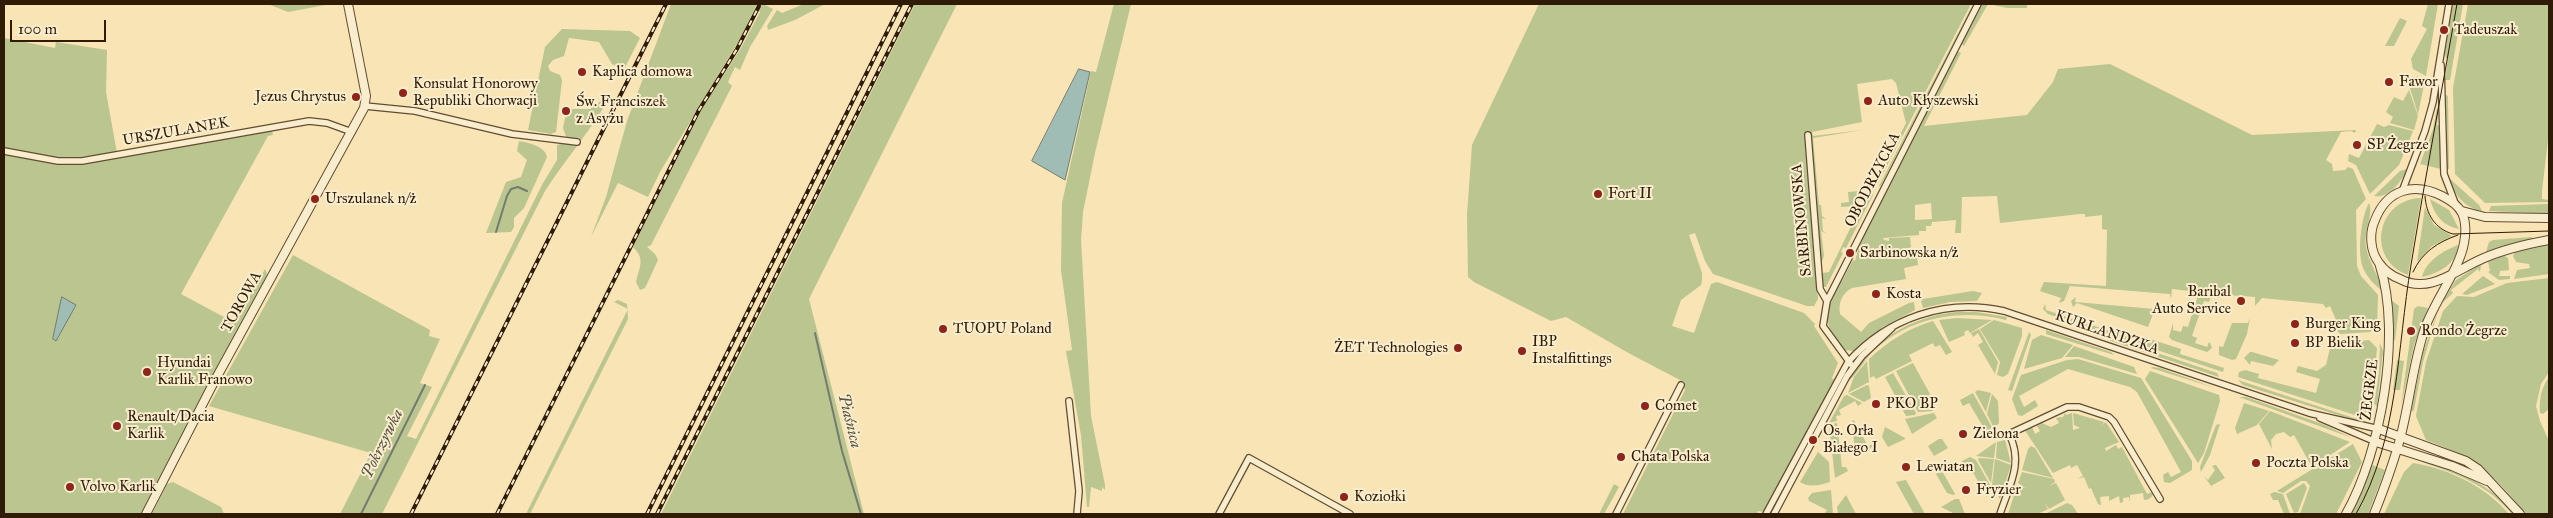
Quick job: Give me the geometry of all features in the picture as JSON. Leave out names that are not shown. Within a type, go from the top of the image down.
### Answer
[{"type":"street","points":[[348,4],[366,96],[365,106],[415,111],[512,134],[577,142]]},
{"type":"street","name":"OBODRZYCKA","points":[[1852,367],[1823,326],[1826,301],[1978,4]]},
{"type":"street","points":[[2449,4],[2425,131],[2403,189],[2382,207],[2372,225],[2372,245],[2380,264],[2395,277],[2411,283],[2432,283],[2495,254],[2549,240]]},
{"type":"street","points":[[2374,514],[2401,436],[2420,343],[2432,312],[2460,257],[2464,243],[2465,222],[2462,211],[2455,203],[2444,174],[2440,56]]},
{"type":"street","name":"TOROWA","points":[[146,514],[214,382],[365,106]]},
{"type":"street","name":"URSZULANEK","points":[[4,151],[52,160],[82,161],[309,122],[328,123],[352,132]]},
{"type":"street","name":"SARBINOWSKA","points":[[1808,135],[1820,289],[1826,301]]},
{"type":"street","points":[[2403,189],[2416,188],[2428,190],[2455,203]]},
{"type":"street","points":[[2462,211],[2485,216],[2549,218]]},
{"type":"street","name":"ŻEGRZE","points":[[2346,514],[2363,478],[2379,429],[2388,346],[2387,286],[2380,264]]},
{"type":"street","name":"KURLANDZKA","points":[[1766,514],[1848,362],[1873,337],[1920,314],[1944,308],[1990,308],[2309,413],[2376,442]]},
{"type":"street","name":"KURLANDZKA","points":[[1774,514],[1852,367],[1896,325]]},
{"type":"street","points":[[1616,514],[1681,385]]},
{"type":"street","points":[[1068,401],[1079,491],[1077,514]]},
{"type":"street","points":[[2000,514],[2015,469],[2016,448],[2009,434],[2072,406],[2104,415],[2114,422],[2160,499]]},
{"type":"street","name":"KURLANDZKA","points":[[2309,413],[2379,429]]},
{"type":"street","points":[[2379,429],[2466,461],[2492,483],[2520,514]]},
{"type":"street","points":[[2376,442],[2452,466],[2492,483]]},
{"type":"street","points":[[1219,514],[1249,458],[1350,514]]},
{"type":"green space","points":[[268,4],[331,4],[288,12]]},
{"type":"green space","points":[[671,4],[757,4],[741,37],[660,172],[648,197],[618,183],[591,237],[606,197],[627,121]]},
{"type":"green space","points":[[763,4],[773,9],[750,47],[740,70],[735,67],[728,82],[732,86],[651,245],[647,247],[655,254],[658,260],[645,288],[640,290],[636,282],[640,260],[637,251],[633,247],[704,105],[741,48],[760,12],[758,9]]},
{"type":"green space","points":[[804,4],[825,4],[795,20],[768,30],[767,26],[777,10],[782,13]]},
{"type":"green space","points":[[915,4],[957,4],[809,299],[864,514],[661,514]]},
{"type":"green space","points":[[1114,4],[1131,4],[1095,153],[1083,212],[1081,240],[1091,416],[1105,485],[1105,490],[1102,487],[1102,491],[1091,487],[1089,507],[1087,507],[1081,435],[1066,351],[1072,350],[1061,270],[1062,203],[1091,71],[1096,72]]},
{"type":"green space","points":[[1539,4],[1971,4],[1877,185],[1872,187],[1871,184],[1875,185],[1906,123],[1896,83],[1892,79],[1857,84],[1862,122],[1812,132],[1813,136],[1863,130],[1813,138],[1819,205],[1821,205],[1822,216],[1827,220],[1822,218],[1823,231],[1827,234],[1821,231],[1824,256],[1821,264],[1822,273],[1829,272],[1861,206],[1864,206],[1871,192],[1873,195],[1846,248],[1843,247],[1841,252],[1843,253],[1826,287],[1817,287],[1818,299],[1814,306],[1807,306],[1713,274],[1705,261],[1695,233],[1689,235],[1702,273],[1702,281],[1701,285],[1681,300],[1672,326],[1694,333],[1711,284],[1717,282],[1804,313],[1815,324],[1814,326],[1838,363],[1832,378],[1834,380],[1764,512],[1758,511],[1757,514],[1623,514],[1685,390],[1682,381],[1566,317],[1551,321],[1474,282],[1468,277],[1467,215],[1472,145]]},
{"type":"green space","points":[[1974,4],[1880,187],[1879,186]]},
{"type":"green space","points":[[1981,4],[1988,4],[1964,46],[1961,44]]},
{"type":"green space","points":[[1988,4],[2027,4],[2027,8],[2007,8]]},
{"type":"green space","points":[[2428,4],[2438,4],[2426,76],[2413,69],[2411,59],[2427,29],[2422,26]]},
{"type":"green space","points":[[2453,4],[2463,4],[2450,80],[2445,80],[2448,58],[2446,58],[2445,53]]},
{"type":"green space","points":[[2468,4],[2549,4],[2549,131],[2542,199],[2549,200],[2549,202],[2485,203],[2455,174],[2453,88]]},
{"type":"green space","points":[[2400,18],[2407,21],[2394,46],[2385,46]]},
{"type":"green space","points":[[562,29],[630,31],[640,38],[623,71],[612,64],[599,42],[569,38],[564,56],[553,60],[548,66],[550,71],[560,75],[562,80],[556,132],[551,134],[528,130],[545,47]]},
{"type":"green space","points":[[4,38],[55,48],[56,42],[107,50],[106,92],[117,153],[65,159],[4,149]]},
{"type":"green space","points":[[1957,51],[1961,53],[1924,126],[2027,115],[2053,82],[2058,69],[2110,64],[2252,135],[2356,130],[2355,133],[2351,131],[2341,132],[2326,160],[2332,164],[2333,171],[2345,170],[2348,167],[2353,169],[2366,199],[2356,210],[2357,266],[2361,276],[2378,295],[2377,327],[2370,332],[2340,334],[2335,328],[2339,327],[2330,306],[2326,308],[2323,304],[2262,298],[2255,306],[2255,297],[2227,295],[2226,298],[2211,297],[2209,302],[2204,301],[2192,336],[2197,338],[2195,343],[2207,347],[2210,343],[2212,348],[2207,352],[2172,340],[2169,337],[2173,323],[2173,330],[2181,332],[2183,326],[2188,327],[2199,292],[2172,289],[2171,299],[2170,294],[2070,286],[2064,301],[2059,303],[2061,298],[2040,291],[2044,282],[2106,286],[2107,230],[2102,229],[2102,215],[2085,217],[2085,214],[2080,214],[2000,223],[1997,196],[1962,197],[1961,233],[1955,233],[1956,220],[1932,222],[1931,226],[1926,226],[1926,231],[1919,231],[1919,235],[1883,238],[1889,241],[1889,238],[1910,237],[1911,247],[1906,250],[1906,257],[1917,257],[1918,265],[1904,268],[1906,279],[1852,288],[1842,299],[1840,314],[1861,332],[1869,323],[1909,303],[1914,302],[1915,310],[1883,327],[1854,351],[1844,350],[1836,341],[1828,325],[1829,308],[1840,280],[1842,281],[1853,260],[1855,261],[1859,247],[1857,246]],"holes":[[[1931,203],[1932,219],[1915,220],[1915,205]]]},
{"type":"green space","points":[[2417,76],[2425,80],[2418,114],[2410,88]]},
{"type":"green space","points":[[2409,90],[2418,116],[2414,130],[2390,123],[2393,117],[2386,112],[2394,97],[2403,101]]},
{"type":"green space","points":[[2446,95],[2448,96],[2449,169],[2447,169]]},
{"type":"green space","points":[[605,98],[608,100],[601,112],[545,191],[382,514],[340,514],[371,453],[209,406],[293,255],[430,330],[429,336],[440,339],[420,383],[432,387],[407,436],[416,439],[543,183],[557,160],[557,145],[568,142],[563,128],[567,109],[590,109]]},
{"type":"green space","points":[[2437,108],[2439,109],[2437,125],[2440,126],[2441,169],[2420,164],[2433,129]]},
{"type":"green space","points":[[2377,124],[2384,127],[2389,125],[2413,131],[2399,165],[2370,194],[2356,165],[2348,161],[2349,154],[2359,158]]},
{"type":"green space","points":[[272,131],[273,135],[268,136],[181,294],[235,323],[265,269],[268,276],[142,514],[4,514],[4,154],[53,163],[80,164]]},
{"type":"green space","points":[[519,141],[540,148],[546,153],[547,157],[524,208],[514,218],[514,227],[511,232],[486,233],[506,182],[521,177],[527,160],[517,151]]},
{"type":"green space","points":[[2407,169],[2402,179],[2390,192],[2385,195],[2374,196],[2400,171]]},
{"type":"green space","points":[[2448,177],[2479,205],[2482,211],[2470,207],[2460,199]]},
{"type":"green space","points":[[1860,191],[1861,194],[1856,206],[1841,207],[1841,203],[1849,202],[1848,192]]},
{"type":"green space","points":[[2421,198],[2408,275],[2394,267],[2386,256],[2382,244],[2382,231],[2386,219],[2394,208],[2406,201]]},
{"type":"green space","points":[[2430,199],[2449,210],[2459,229],[2453,228],[2440,219]]},
{"type":"green space","points":[[2369,203],[2370,212],[2365,241],[2369,258],[2384,292],[2369,278],[2364,271],[2361,261],[2361,235]]},
{"type":"green space","points":[[2549,204],[2549,214],[2489,211],[2491,206]]},
{"type":"green space","points":[[2425,207],[2434,225],[2452,236],[2432,246],[2417,262]]},
{"type":"green space","points":[[2532,237],[2532,239],[2486,252],[2489,242],[2493,240]]},
{"type":"green space","points":[[2549,244],[2549,274],[2514,279],[2517,270],[2530,268],[2529,264],[2516,262],[2513,256],[2515,252]]},
{"type":"green space","points":[[2458,245],[2455,257],[2446,267],[2422,277],[2431,261]]},
{"type":"green space","points":[[2503,255],[2508,258],[2509,270],[2500,271],[2499,276],[2510,276],[2510,279],[2499,280],[2488,272],[2490,271],[2488,261]]},
{"type":"green space","points":[[2481,264],[2480,272],[2478,269],[2451,290],[2453,293],[2441,304],[2456,280]]},
{"type":"green space","points":[[2483,276],[2495,284],[2467,295],[2462,294]]},
{"type":"green space","points":[[2549,278],[2549,372],[2541,384],[2536,406],[2549,441],[2549,514],[2525,514],[2493,477],[2482,468],[2443,446],[2426,440],[2416,416],[2426,362],[2443,311],[2457,296],[2474,297],[2507,283]]},
{"type":"green space","points":[[1973,291],[1982,293],[1977,301],[1950,302],[1923,308],[1921,301],[1923,299]]},
{"type":"green space","points":[[2076,297],[2075,302],[2154,309],[2155,304],[2160,309],[2155,309],[2148,327],[2077,303],[2073,307],[2071,301]]},
{"type":"green space","points":[[618,300],[627,304],[627,309],[614,302]]},
{"type":"green space","points":[[2391,300],[2399,306],[2395,341],[2394,340]]},
{"type":"green space","points":[[2045,304],[2046,310],[2143,342],[2145,337],[2156,341],[2153,349],[2048,314],[2043,309]]},
{"type":"green space","points":[[2418,306],[2428,308],[2414,345],[2401,406],[2414,309]]},
{"type":"green space","points":[[627,310],[628,319],[530,514],[526,514]]},
{"type":"green space","points":[[2438,311],[2423,362],[2414,410],[2411,412],[2423,352]]},
{"type":"green space","points":[[1956,312],[1976,312],[2007,317],[2006,320],[1970,315],[1953,316],[1919,324],[1902,331],[1873,351],[1846,383],[1867,355],[1892,334],[1922,319]]},
{"type":"green space","points":[[1957,318],[1992,320],[1970,333],[1968,330],[1964,332],[1965,335],[1949,342],[1939,320]]},
{"type":"green space","points":[[2250,318],[2247,334],[2236,359],[2232,360],[2219,355],[2219,346],[2223,347],[2232,323],[2248,323]]},
{"type":"green space","points":[[1994,320],[2022,328],[2022,336],[2008,374],[2003,377],[1997,375],[2000,362],[1980,329]]},
{"type":"green space","points":[[1933,321],[1952,352],[1946,355],[1940,345],[1935,347],[1933,343],[1909,355],[1912,361],[1876,379],[1874,376],[1870,378],[1869,359],[1899,336]]},
{"type":"green space","points":[[1979,329],[1998,362],[1995,374],[1978,345],[1983,342],[1978,333],[1973,337],[1971,333]]},
{"type":"green space","points":[[2046,330],[2111,352],[2114,355],[2046,334]]},
{"type":"green space","points":[[2029,332],[2031,335],[2012,391],[2008,390]]},
{"type":"green space","points":[[2101,334],[2217,373],[2219,377],[2111,341]]},
{"type":"green space","points":[[2041,335],[2073,345],[2062,358],[2024,369],[2032,340]]},
{"type":"green space","points":[[2369,340],[2377,348],[2371,409],[2361,417],[2238,377],[2239,372],[2245,370],[2259,374],[2258,378],[2316,393],[2320,379],[2296,372],[2298,366],[2317,371],[2326,365],[2330,348],[2334,344]]},
{"type":"green space","points":[[2156,341],[2181,349],[2180,354],[2224,368],[2223,372],[2154,349]]},
{"type":"green space","points":[[2380,343],[2383,351],[2377,406],[2374,404],[2379,372]]},
{"type":"green space","points":[[2074,346],[2134,367],[2137,374],[2079,357],[2065,357]]},
{"type":"green space","points":[[2250,352],[2279,360],[2273,366],[2251,361],[2250,365],[2244,358]]},
{"type":"green space","points":[[2078,359],[2141,378],[2192,461],[2192,470],[2170,483],[2164,482],[2163,475],[2168,472],[2171,477],[2181,472],[2137,392],[2130,387],[2068,369],[2019,396],[2024,407],[2035,400],[2038,406],[2022,416],[2018,415],[2012,399],[2021,375],[2067,360]]},
{"type":"green space","points":[[2397,360],[2404,361],[2400,390],[2393,390]]},
{"type":"green space","points":[[1867,361],[1869,382],[1848,393],[1854,377]]},
{"type":"green space","points":[[1913,363],[1930,394],[1926,408],[1931,407],[1933,411],[1918,412],[1896,371]]},
{"type":"green space","points":[[2151,368],[2160,368],[2215,388]]},
{"type":"green space","points":[[2150,371],[2219,395],[2220,401],[2204,453],[2198,463],[2145,379]]},
{"type":"green space","points":[[1893,373],[1916,413],[1915,415],[1906,416],[1885,377]]},
{"type":"green space","points":[[2549,377],[2549,409],[2543,414],[2540,413],[2540,399],[2544,385]]},
{"type":"green space","points":[[2238,380],[2357,419],[2357,421],[2243,385]]},
{"type":"green space","points":[[1867,385],[1869,386],[1871,398],[1864,402],[1849,394]]},
{"type":"green space","points":[[1978,390],[1991,393],[1986,412],[1975,392]]},
{"type":"green space","points":[[1973,393],[1993,429],[1985,430],[1969,403],[1963,406],[1960,400]]},
{"type":"green space","points":[[1992,394],[1998,401],[1999,423],[1994,428],[1987,414]]},
{"type":"green space","points":[[1847,395],[1862,403],[1858,406],[1855,401],[1839,410],[1841,415],[1836,416],[1837,421],[1829,423],[1844,396]]},
{"type":"green space","points":[[2239,397],[2246,397],[2325,425],[2352,438]]},
{"type":"green space","points":[[2244,403],[2269,411],[2257,425],[2237,434],[2235,428]]},
{"type":"green space","points":[[2270,411],[2350,442],[2312,467],[2294,435],[2290,437],[2284,432],[2276,434],[2271,440],[2272,449],[2259,424]]},
{"type":"green space","points":[[1934,413],[1937,418],[1912,434],[1905,419]]},
{"type":"green space","points":[[2065,413],[2066,415],[2072,413],[2073,430],[2080,428],[2074,425],[2073,413],[2104,422],[2100,428],[2105,422],[2119,442],[2105,448],[2106,451],[2116,445],[2118,449],[2122,447],[2147,494],[2152,492],[2153,495],[2149,499],[2144,500],[2143,493],[2130,495],[2130,502],[2129,497],[2123,498],[2123,502],[2120,503],[2119,496],[2109,501],[2109,496],[2100,497],[2101,505],[2098,504],[2084,477],[2077,479],[2083,476],[2077,465],[2071,468],[2070,465],[2053,473],[2024,429],[2032,427],[2035,434],[2040,431],[2037,426],[2042,423],[2051,427],[2059,423],[2056,418],[2063,417]]},
{"type":"green space","points":[[1854,420],[1868,446],[1873,444],[1866,452],[1864,448],[1856,451],[1855,456],[1851,454],[1855,453],[1852,421]]},
{"type":"green space","points":[[1837,423],[1842,467],[1846,467],[1848,471],[1835,478],[1829,425]]},
{"type":"green space","points":[[2220,424],[2210,455],[2201,472],[2200,467],[2216,425]]},
{"type":"green space","points":[[1885,427],[1905,439],[1888,447],[1882,437]]},
{"type":"green space","points":[[1942,439],[1948,448],[1934,456],[1928,446]]},
{"type":"green space","points":[[2005,440],[2011,463],[1996,458],[1997,442]]},
{"type":"green space","points":[[1996,442],[1994,458],[1976,456]]},
{"type":"green space","points":[[2353,444],[2362,462],[2336,514],[2300,514],[2310,486],[2306,481],[2301,481],[2283,493],[2277,491]]},
{"type":"green space","points":[[2031,446],[2035,448],[2053,478],[2022,470],[2028,449]]},
{"type":"green space","points":[[1818,452],[1829,462],[1830,482],[1815,485],[1803,484],[1800,482]]},
{"type":"green space","points":[[1970,457],[1976,460],[1990,485],[1987,497],[1971,469],[1965,472],[1961,465],[1962,461]]},
{"type":"green space","points":[[1979,458],[1994,459],[1991,483],[1978,460]]},
{"type":"green space","points":[[1995,459],[2011,465],[2000,499],[1992,485]]},
{"type":"green space","points":[[2420,459],[2472,479],[2494,494],[2516,514],[2512,514],[2493,495],[2482,488],[2460,476],[2422,462]]},
{"type":"green space","points":[[2413,463],[2453,474],[2466,480],[2489,495],[2509,514],[2384,514],[2404,472]]},
{"type":"green space","points":[[2216,465],[2225,478],[2211,486],[2204,476],[2208,480],[2215,470],[2212,466]]},
{"type":"green space","points":[[2372,465],[2385,470],[2368,514],[2350,514]]},
{"type":"green space","points":[[1942,471],[1955,494],[1947,493],[1936,474]]},
{"type":"green space","points":[[2022,472],[2054,479],[2055,482],[2049,486],[2056,483],[2065,500],[2049,509],[2044,502],[2048,509],[2038,514],[2008,514],[2017,486],[2026,488],[2018,483]]},
{"type":"green space","points":[[1906,480],[1925,514],[1914,514],[1896,482]]},
{"type":"green space","points":[[173,482],[221,507],[224,514],[152,514],[167,484]]},
{"type":"green space","points":[[2304,483],[2307,488],[2298,512],[2294,513],[2286,494]]},
{"type":"green space","points":[[1614,484],[1619,487],[1604,514],[1599,514]]},
{"type":"green space","points":[[1831,490],[1833,514],[1824,514],[1827,510],[1809,501],[1808,498],[1812,493]]},
{"type":"green space","points":[[2274,492],[2283,494],[2290,514],[2284,514],[2278,500],[2273,500],[2270,494]]},
{"type":"green space","points":[[1846,495],[1856,514],[1838,514],[1837,507]]},
{"type":"green space","points":[[1955,499],[1959,499],[1965,514],[1955,514],[1941,507]]},
{"type":"green space","points":[[2067,503],[2072,505],[2078,514],[2045,514]]},
{"type":"water","points":[[1079,69],[1090,72],[1065,180],[1032,161]]},
{"type":"water","points":[[62,297],[76,305],[56,341],[53,339]]},
{"type":"waterway","name":"Pokrzywka","points":[[496,232],[511,189],[518,187],[527,191]]},
{"type":"waterway","name":"Piaśnica","points":[[815,333],[842,451],[861,514]]},
{"type":"waterway","name":"Pokrzywka","points":[[361,514],[425,385]]},
{"type":"tram line","points":[[2356,514],[2370,485],[2381,455],[2389,424],[2411,265],[2457,4]]},
{"type":"tram line","points":[[2425,196],[2427,209],[2436,225],[2453,234],[2549,231]]},
{"type":"tram line","points":[[2413,272],[2426,253],[2444,241],[2458,235]]},
{"type":"railway","points":[[411,514],[666,4]]},
{"type":"railway","points":[[647,514],[901,4]]},
{"type":"railway","points":[[657,514],[912,4]]},
{"type":"railway","points":[[497,514],[699,110],[737,49],[759,6]]},
{"type":"place","name":"Tadeuszak","points":[[2444,30]]},
{"type":"place","name":"Kaplica domowa","points":[[582,72]]},
{"type":"place","name":"Fawor","points":[[2389,82]]},
{"type":"place","name":"Konsulat Honorowy Republiki Chorwacji","points":[[403,93]]},
{"type":"place","name":"Jezus Chrystus","points":[[356,97]]},
{"type":"place","name":"Auto Kłyszewski","points":[[1868,101]]},
{"type":"place","name":"Św. Franciszek z Asyżu","points":[[566,111]]},
{"type":"place","name":"SP Żegrze","points":[[2357,145]]},
{"type":"place","name":"Fort II","points":[[1598,194]]},
{"type":"place","name":"Urszulanek n/ż","points":[[315,199]]},
{"type":"place","name":"Sarbinowska n/ż","points":[[1850,253]]},
{"type":"place","name":"Kosta","points":[[1876,294]]},
{"type":"place","name":"Baribal Auto Service","points":[[2241,301]]},
{"type":"place","name":"Burger King","points":[[2295,324]]},
{"type":"place","name":"TUOPU Poland","points":[[943,329]]},
{"type":"place","name":"Rondo Żegrze","points":[[2411,331]]},
{"type":"place","name":"BP Bielik","points":[[2295,343]]},
{"type":"place","name":"ŻET Technologies","points":[[1458,348]]},
{"type":"place","name":"IBP Instalfittings","points":[[1522,351]]},
{"type":"place","name":"Hyundai Karlik Franowo","points":[[147,372]]},
{"type":"place","name":"PKO BP","points":[[1876,404]]},
{"type":"place","name":"Comet","points":[[1645,406]]},
{"type":"place","name":"Renault/Dacia Karlik","points":[[117,426]]},
{"type":"place","name":"Zielona","points":[[1963,434]]},
{"type":"place","name":"Os. Orła Białego I","points":[[1813,440]]},
{"type":"place","name":"Chata Polska","points":[[1621,457]]},
{"type":"place","name":"Poczta Polska","points":[[2256,463]]},
{"type":"place","name":"Lewiatan","points":[[1906,467]]},
{"type":"place","name":"Volvo Karlik","points":[[70,487]]},
{"type":"place","name":"Fryzier","points":[[1966,490]]},
{"type":"place","name":"Koziołki","points":[[1344,497]]}]
